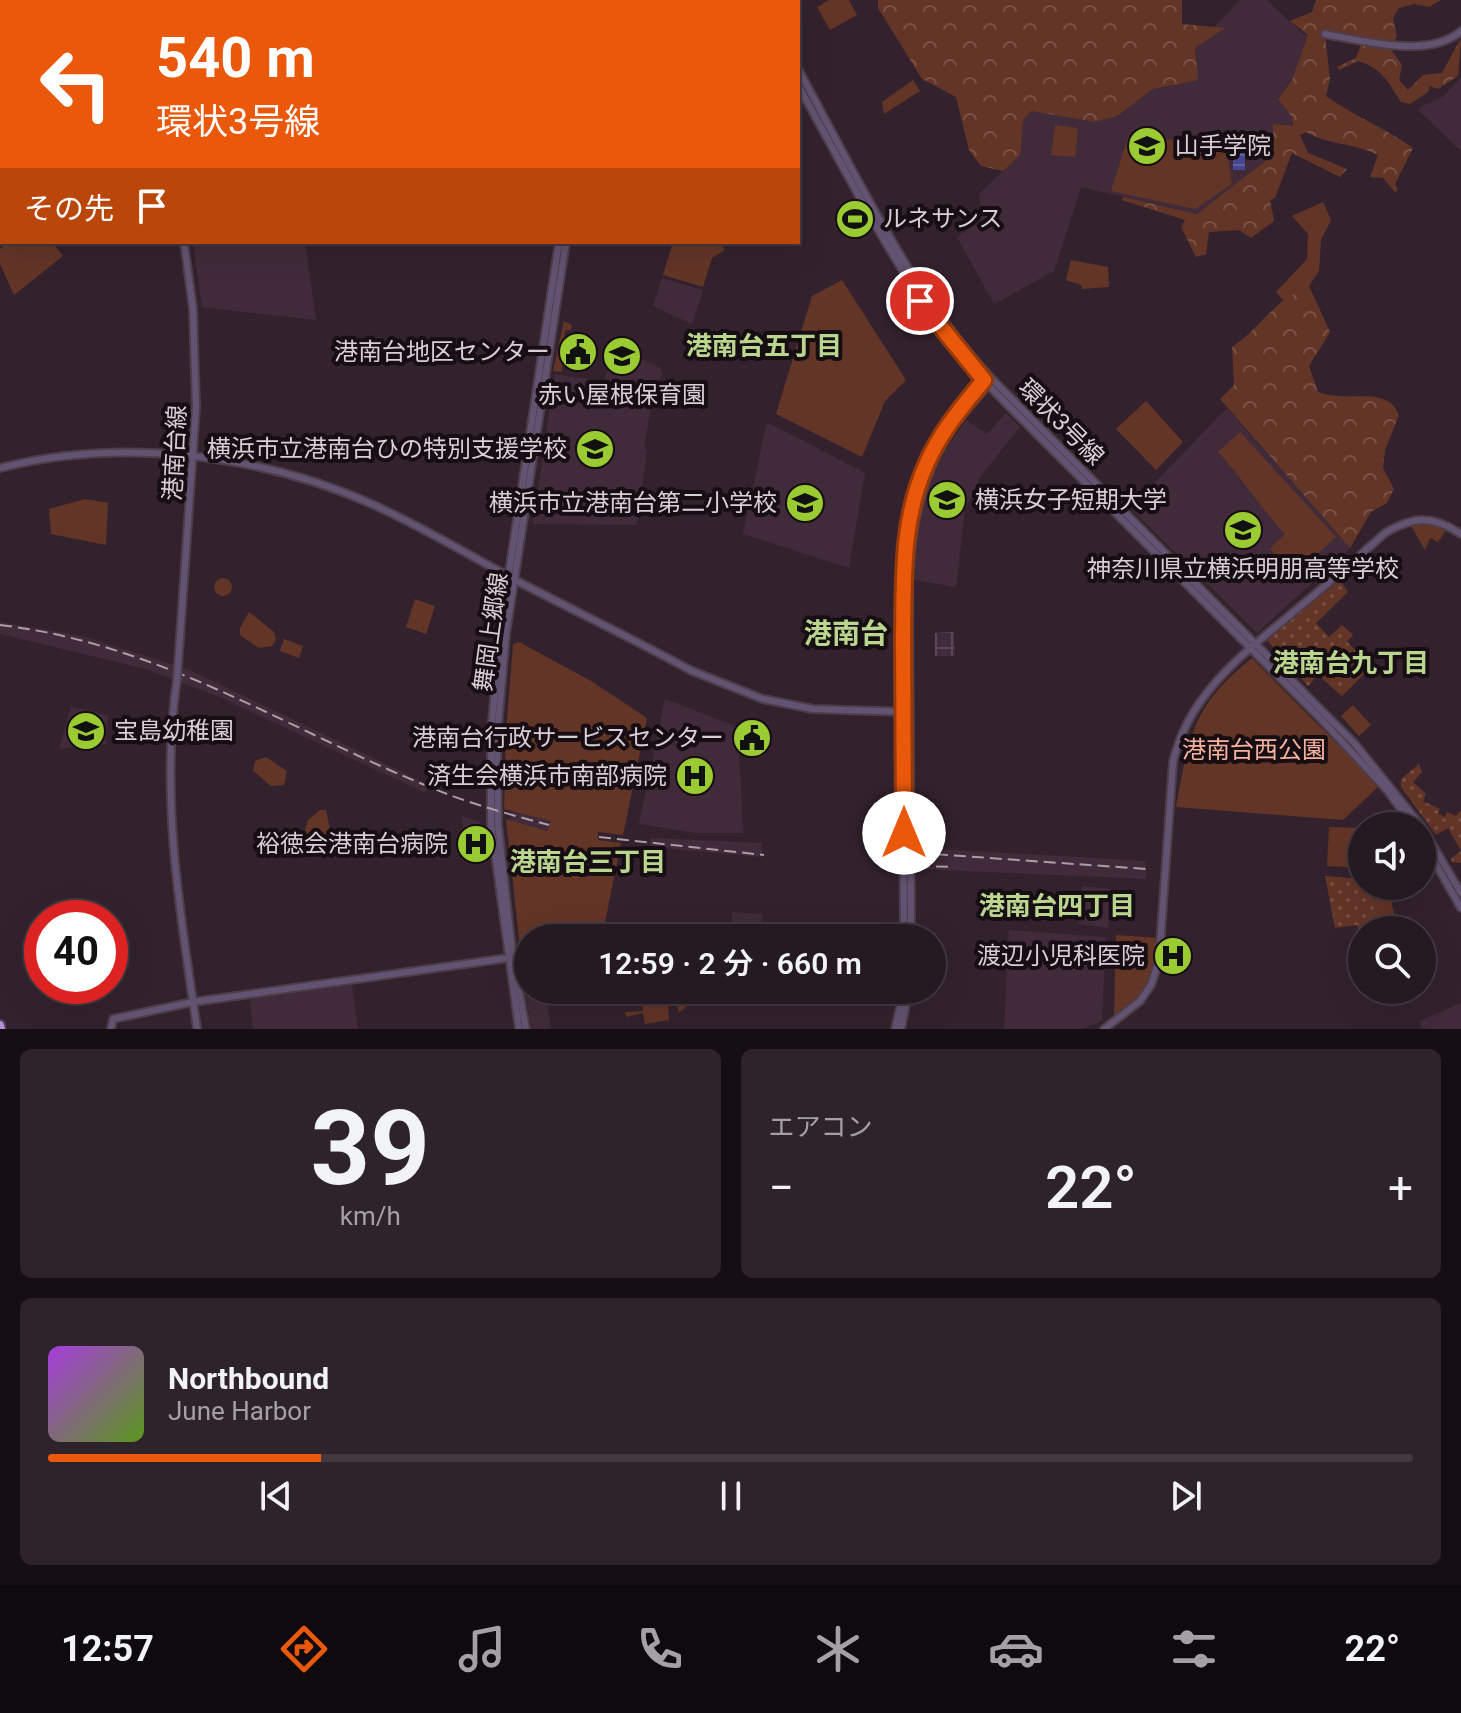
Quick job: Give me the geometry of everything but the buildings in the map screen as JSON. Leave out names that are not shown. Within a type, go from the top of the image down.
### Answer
[{"type":"street","points":[[1325,34],[1417,45],[1446,41],[1461,31]]},
{"type":"street","name":"環状3号線","points":[[800,73],[914,279],[988,381]]},
{"type":"street","name":"環状3号線","points":[[800,89],[910,286],[930,316],[988,381],[1351,750],[1402,812]]},
{"type":"street","name":"港南台線","points":[[184,244],[196,358],[192,459],[172,731],[172,822],[193,1002]]},
{"type":"street","name":"舞岡上郷線","points":[[526,1029],[512,951],[496,796],[501,688],[513,578],[559,244]]},
{"type":"street","name":"舞岡上郷線","points":[[519,1029],[489,796],[494,687],[566,244]]},
{"type":"street","points":[[911,924],[902,581],[910,516],[933,450],[956,413],[988,381]]},
{"type":"street","points":[[0,468],[47,456],[96,451],[145,452],[257,467],[321,484],[374,505],[692,671],[739,691],[813,709],[906,711]]},
{"type":"street","points":[[1104,1029],[1140,1001],[1159,961],[1170,781],[1176,746],[1204,693],[1252,646],[1385,533],[1406,521],[1432,518],[1461,534]]},
{"type":"street","name":"環状3号線","points":[[1252,646],[1355,744],[1410,812]]},
{"type":"street","points":[[904,924],[906,711]]},
{"type":"street","name":"環状3号線","points":[[1436,851],[1461,893]]},
{"type":"street","points":[[1436,864],[1461,908]]},
{"type":"street","points":[[111,1029],[113,1019],[193,1002],[508,958]]},
{"type":"street","points":[[193,1002],[197,1029]]},
{"type":"street","points":[[898,1029],[903,1004]]},
{"type":"shaded area","name":"山手学院","points":[[1240,0],[1267,0],[1304,35],[1309,34],[1294,76],[1278,99],[1292,117],[1293,127],[1274,155],[1197,214],[1081,187],[1054,271],[994,304],[957,237],[982,219],[979,194],[1019,155],[1023,121],[1031,111],[1095,122],[1195,47]]},
{"type":"shaded area","points":[[1461,77],[1461,151],[1419,111],[1420,107],[1444,96]]},
{"type":"shaded area","points":[[1233,149],[1245,149],[1245,170],[1233,170]]},
{"type":"shaded area","points":[[193,244],[305,244],[316,320],[202,307]]},
{"type":"shaded area","points":[[662,278],[703,290],[692,324],[653,306]]},
{"type":"shaded area","name":"横浜市立港南台ひの特別支援学校","points":[[611,345],[660,368],[663,374],[654,390],[644,447],[647,451],[637,525],[533,524],[555,374],[605,382]]},
{"type":"shaded area","name":"神奈川県立横浜明朋高等学校","points":[[1227,408],[1350,548],[1257,633],[1133,511],[1133,505]]},
{"type":"shaded area","name":"横浜女子短期大学","points":[[1006,413],[1020,427],[980,477],[965,510],[956,587],[914,580],[916,535],[926,489],[948,446],[966,420],[987,434]]},
{"type":"shaded area","name":"横浜市立港南台第二小学校","points":[[769,423],[865,473],[849,568],[743,534],[766,425]]},
{"type":"shaded area","points":[[0,622],[82,636],[190,670],[429,785],[426,793],[217,696],[146,669],[0,634]]},
{"type":"shaded area","points":[[954,632],[955,656],[935,656],[934,633]]},
{"type":"shaded area","name":"済生会横浜市南部病院","points":[[665,699],[738,727],[743,833],[695,833],[639,824]]},
{"type":"shaded area","name":"宝島幼稚園","points":[[71,707],[108,715],[106,744],[59,749]]},
{"type":"shaded area","points":[[512,811],[551,820],[548,831],[510,820]]},
{"type":"shaded area","name":"裕徳会港南台病院","points":[[462,816],[480,822],[486,829],[488,860],[466,862]]},
{"type":"shaded area","points":[[650,838],[762,843],[762,857],[649,847]]},
{"type":"shaded area","points":[[918,848],[1146,861],[1146,879],[919,869]]},
{"type":"shaded area","points":[[1082,886],[1111,889],[1108,928],[1077,924]]},
{"type":"shaded area","points":[[732,912],[763,914],[763,924],[732,924]]},
{"type":"shaded area","points":[[1009,930],[1106,937],[1102,1021],[1081,1029],[1004,1029]]},
{"type":"shaded area","points":[[352,985],[358,1029],[253,1029],[250,999]]},
{"type":"shaded area","points":[[1461,1003],[1461,1029],[1422,1029],[1420,1021]]},
{"type":"shaded area","points":[[527,1004],[548,1004],[551,1029],[531,1029]]},
{"type":"green space","points":[[829,0],[849,0],[857,15],[830,30],[817,7]]},
{"type":"green space","points":[[878,0],[1182,0],[1182,24],[1225,28],[1195,48],[1198,80],[1153,89],[1117,116],[1095,122],[1031,111],[1023,121],[1020,155],[1003,171],[981,166],[969,150],[956,97],[922,79],[878,8]]},
{"type":"green space","points":[[1316,0],[1441,0],[1429,7],[1414,4],[1399,8],[1393,18],[1397,37],[1392,43],[1325,35],[1330,79],[1326,96],[1413,148],[1395,184],[1398,190],[1395,192],[1383,178],[1370,177],[1378,155],[1306,132],[1300,135],[1308,153],[1347,169],[1340,177],[1292,153],[1275,198],[1270,200],[1274,221],[1251,238],[1239,230],[1209,232],[1206,254],[1196,257],[1181,227],[1185,220],[1122,200],[1123,197],[1197,214],[1273,155],[1273,124],[1293,126],[1292,117],[1278,99],[1292,80],[1308,35],[1290,21],[1312,12]]},
{"type":"green space","points":[[1461,38],[1458,76],[1438,89],[1430,86],[1428,92],[1410,104],[1401,102],[1384,77],[1366,64],[1358,61],[1339,70],[1337,67],[1356,58],[1361,44],[1390,48],[1402,65],[1399,80],[1408,90],[1423,75],[1442,73]]},
{"type":"green space","points":[[913,80],[920,91],[884,114],[882,102]]},
{"type":"green space","points":[[1055,125],[1078,128],[1075,157],[1051,155]]},
{"type":"green space","points":[[1128,137],[1212,142],[1213,152],[1227,150],[1232,184],[1195,209],[1111,191]]},
{"type":"green space","points":[[1323,202],[1331,220],[1321,240],[1319,271],[1309,286],[1283,300],[1276,292],[1307,259],[1308,234],[1292,216]]},
{"type":"green space","points":[[6,244],[54,244],[63,256],[14,295],[0,264],[0,249]]},
{"type":"green space","points":[[672,244],[721,244],[725,250],[712,258],[703,287],[663,275]]},
{"type":"green space","points":[[1071,260],[1108,267],[1109,287],[1082,289],[1081,285],[1066,280]]},
{"type":"green space","points":[[842,280],[906,380],[885,401],[862,457],[776,414],[812,296]]},
{"type":"green space","points":[[1309,286],[1330,332],[1309,366],[1318,392],[1376,397],[1393,406],[1399,415],[1385,450],[1383,468],[1394,489],[1387,503],[1371,512],[1350,548],[1220,399],[1234,385],[1232,347],[1278,305]]},
{"type":"green space","points":[[564,321],[572,325],[571,330],[565,330],[562,372],[553,371]]},
{"type":"green space","points":[[1146,401],[1183,442],[1156,470],[1116,429]]},
{"type":"green space","points":[[1240,432],[1336,537],[1294,575],[1270,549],[1285,534],[1218,452]]},
{"type":"green space","points":[[85,499],[108,503],[106,545],[51,534],[49,509]]},
{"type":"green space","points":[[1431,521],[1447,529],[1438,542],[1430,538],[1425,550],[1410,524]]},
{"type":"green space","points":[[219,578],[227,578],[232,587],[230,594],[219,596],[214,591],[214,583]]},
{"type":"green space","points":[[1340,580],[1348,592],[1316,623],[1329,637],[1342,625],[1353,635],[1347,642],[1372,666],[1342,696],[1318,675],[1308,686],[1267,640]]},
{"type":"green space","points":[[415,599],[435,606],[426,634],[406,627]]},
{"type":"green space","points":[[249,612],[274,632],[276,640],[272,646],[259,648],[240,635],[240,628]]},
{"type":"green space","points":[[284,639],[303,646],[299,658],[280,651]]},
{"type":"green space","points":[[519,642],[591,681],[647,718],[623,835],[598,832],[598,840],[621,843],[605,924],[517,924],[506,819],[547,831],[551,821],[504,809],[513,644]]},
{"type":"green space","name":"港南台西公園","points":[[1252,658],[1379,786],[1343,820],[1176,807],[1185,760],[1197,723],[1205,707],[1232,675]]},
{"type":"green space","points":[[1353,705],[1371,725],[1359,736],[1341,716]]},
{"type":"green space","points":[[266,757],[287,771],[284,785],[271,786],[253,771],[255,761]]},
{"type":"green space","points":[[1419,764],[1422,772],[1413,782],[1426,794],[1423,801],[1440,809],[1438,813],[1445,817],[1447,812],[1456,816],[1461,810],[1461,851],[1448,828],[1436,835],[1436,812],[1419,812],[1401,787],[1401,779]]},
{"type":"green space","points":[[320,810],[326,810],[332,839],[315,845],[304,834],[308,820]]},
{"type":"green space","points":[[1329,827],[1348,828],[1348,867],[1327,866]]},
{"type":"green space","points":[[1461,851],[1461,863],[1452,862],[1451,858]]},
{"type":"green space","points":[[1325,876],[1348,878],[1348,900],[1376,900],[1380,916],[1348,916],[1348,926],[1335,928]]},
{"type":"green space","points":[[1375,900],[1391,900],[1395,916],[1379,916]]},
{"type":"green space","points":[[1116,935],[1158,938],[1154,963],[1146,984],[1134,1002],[1114,1018]]},
{"type":"green space","points":[[642,1004],[668,1004],[669,1020],[645,1024],[643,1013],[626,1017],[625,1012],[643,1011]]},
{"type":"green space","points":[[677,1004],[690,1004],[679,1013]]},
{"type":"railway","points":[[0,625],[58,635],[167,669],[220,690],[427,786],[472,803],[549,825]]},
{"type":"railway","points":[[599,837],[764,855]]},
{"type":"railway","points":[[918,853],[1146,869]]},
{"type":"railway","points":[[918,866],[954,867]]},
{"type":"place","name":"山手学院","points":[[1147,146]]},
{"type":"place","name":"ルネサンス","points":[[855,219]]},
{"type":"place","name":"港南台地区センター","points":[[578,352]]},
{"type":"place","name":"赤い屋根保育園","points":[[622,356]]},
{"type":"place","name":"横浜市立港南台ひの特別支援学校","points":[[595,449]]},
{"type":"place","name":"横浜女子短期大学","points":[[947,500]]},
{"type":"place","name":"横浜市立港南台第二小学校","points":[[805,503]]},
{"type":"place","name":"神奈川県立横浜明朋高等学校","points":[[1243,530]]},
{"type":"place","name":"宝島幼稚園","points":[[86,731]]},
{"type":"place","name":"港南台行政サービスセンター","points":[[752,738]]},
{"type":"place","name":"済生会横浜市南部病院","points":[[695,776]]},
{"type":"place","name":"裕徳会港南台病院","points":[[476,844]]},
{"type":"place","name":"渡辺小児科医院","points":[[1173,956]]},
{"type":"district","name":"港南台五丁目","points":[[764,346]]},
{"type":"district","name":"港南台","points":[[846,633]]},
{"type":"district","name":"港南台九丁目","points":[[1351,663]]},
{"type":"district","name":"港南台三丁目","points":[[588,862]]},
{"type":"district","name":"港南台四丁目","points":[[1057,906]]},
{"type":"route","points":[[904,833],[902,581],[906,535],[918,484],[933,450],[956,413],[984,380],[920,301]]}]
